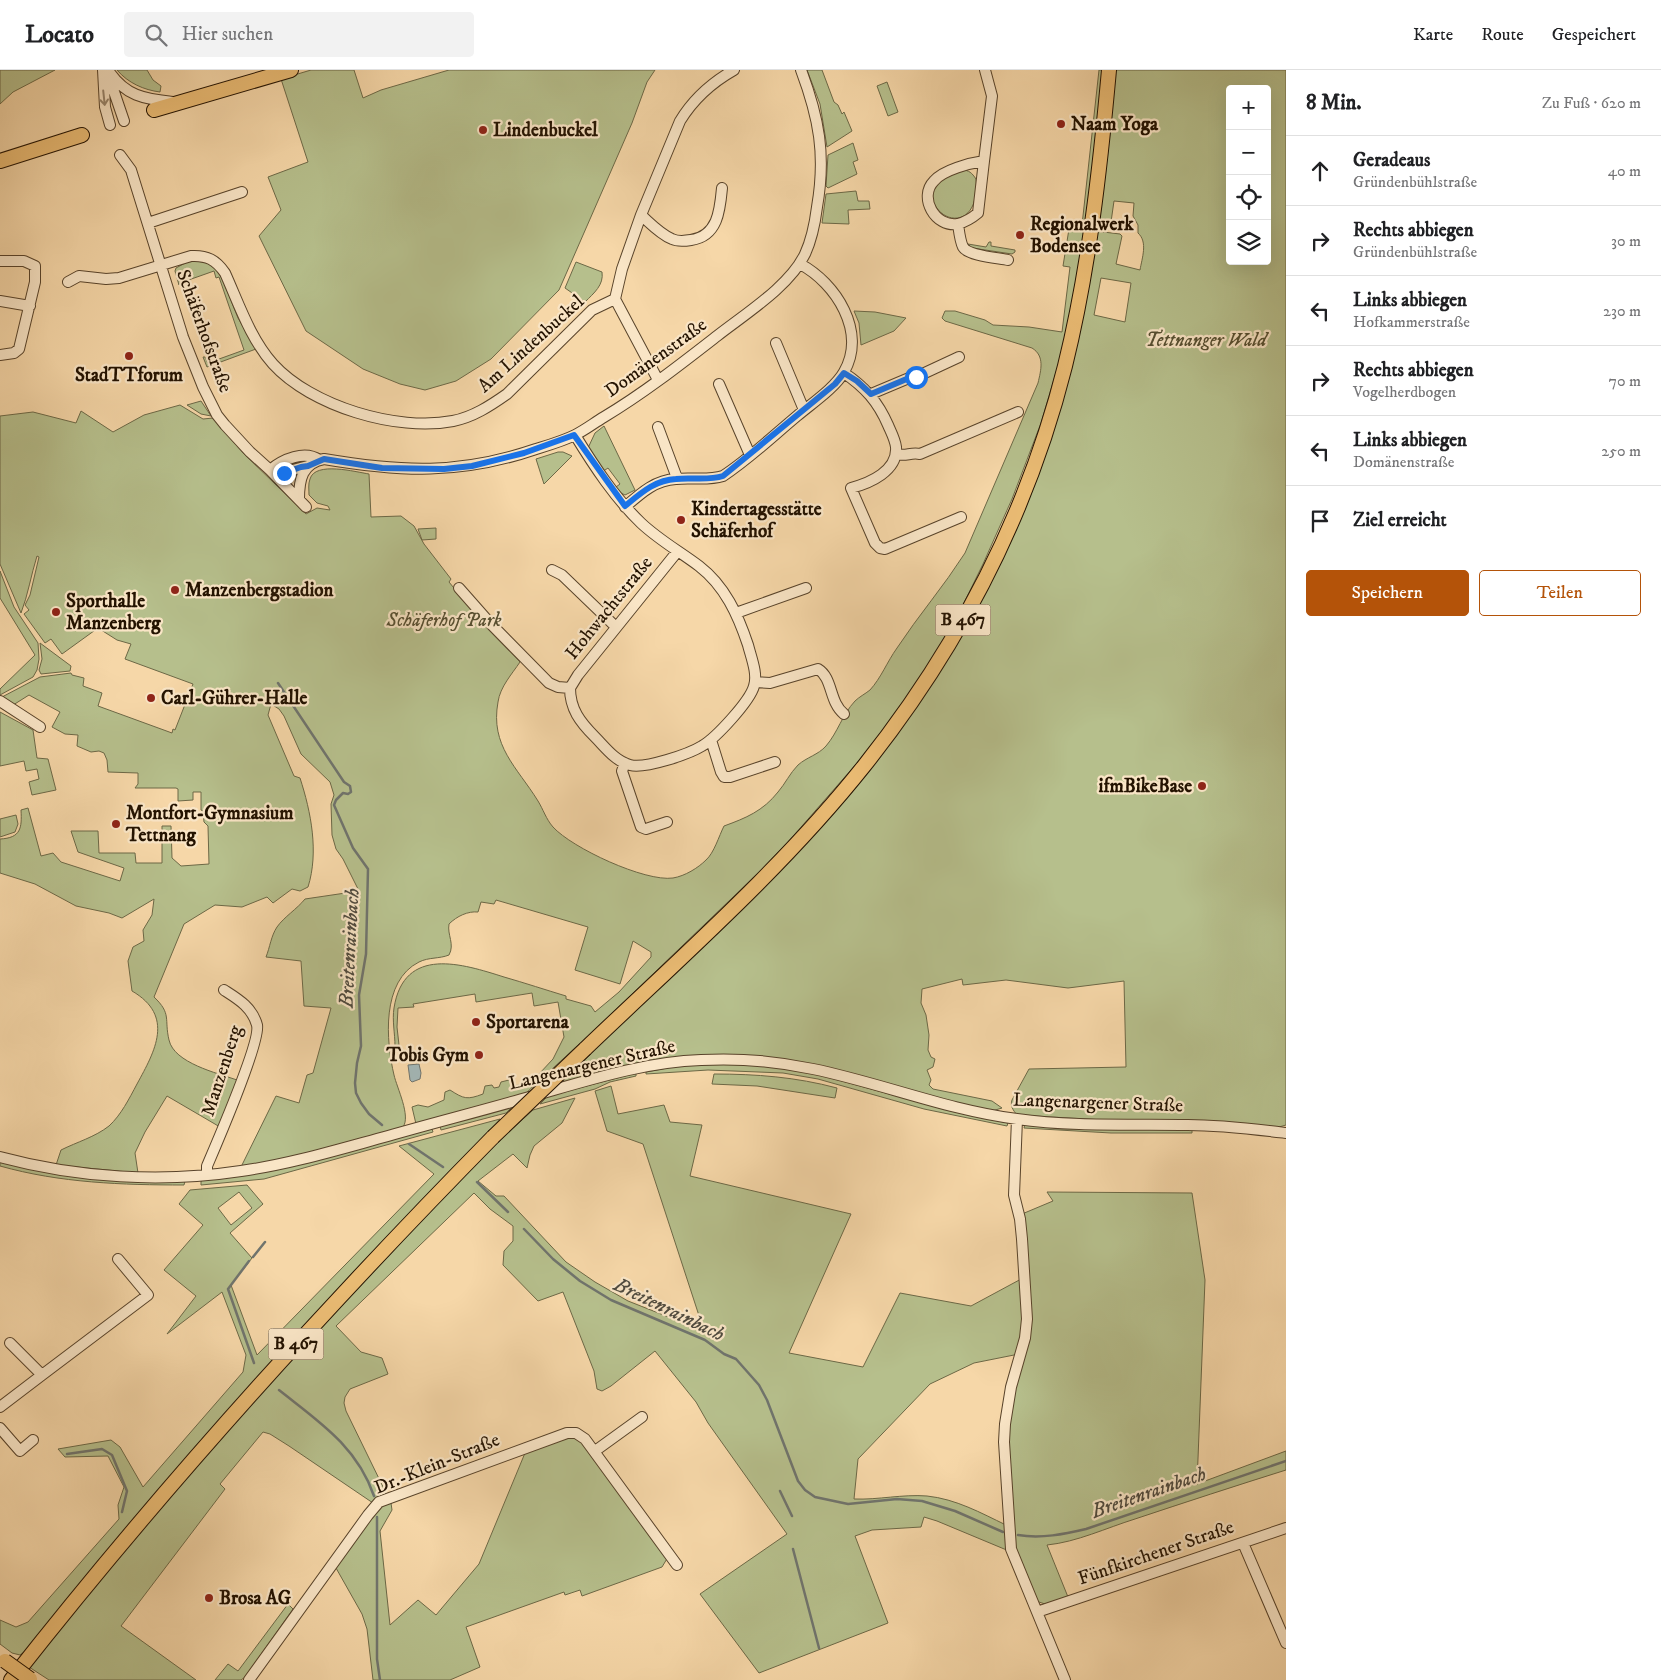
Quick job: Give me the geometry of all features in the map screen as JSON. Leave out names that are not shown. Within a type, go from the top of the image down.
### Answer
[{"type":"main road","points":[[154,110],[292,70]]},
{"type":"main road","name":"B 467","points":[[11,1680],[108,1559],[213,1436],[314,1324],[493,1137],[754,887],[815,823],[898,722],[930,674],[980,590],[1002,546],[1045,433],[1064,368],[1077,311],[1090,236],[1110,70]]},
{"type":"main road","points":[[0,161],[82,135]]},
{"type":"main road","points":[[3,1659],[30,1680]]},
{"type":"street","points":[[106,70],[120,86],[135,95],[152,100],[177,103]]},
{"type":"street","points":[[106,70],[124,121]]},
{"type":"street","points":[[106,70],[105,108],[110,125]]},
{"type":"street","name":"Am Lindenbuckel","points":[[658,380],[615,299],[622,269],[641,215],[680,121],[689,106],[717,79],[734,70]]},
{"type":"street","name":"Domänenstraße","points":[[270,470],[277,464],[301,455],[313,455],[319,460],[324,459],[382,468],[444,469],[501,460],[574,435],[630,401],[681,364],[763,300],[800,264],[806,253],[814,226],[820,189],[822,151],[813,102],[801,70]]},
{"type":"street","points":[[984,161],[972,163],[948,172],[934,180],[927,197],[931,211],[944,221],[958,224],[978,213],[992,96],[985,70]]},
{"type":"street","name":"Schäferhofstraße","points":[[120,155],[131,170],[190,357],[217,415],[250,452],[303,503],[300,483],[302,474],[308,466]]},
{"type":"street","points":[[641,215],[671,239],[684,241],[701,237],[710,231],[717,220],[722,188]]},
{"type":"street","points":[[148,223],[242,192]]},
{"type":"street","points":[[958,224],[963,248],[967,251],[1008,260]]},
{"type":"street","name":"Am Lindenbuckel","points":[[160,265],[190,256],[205,256],[215,261],[225,273],[251,331],[267,355],[284,374],[303,389],[333,405],[371,416],[413,423],[452,421],[476,413],[491,405],[507,394],[592,310],[615,299]]},
{"type":"street","points":[[0,261],[24,261],[35,266],[35,282],[19,348],[14,352],[0,355]]},
{"type":"street","points":[[625,506],[651,486],[666,480],[677,478],[717,478],[731,471],[835,384],[844,373],[853,346],[848,318],[824,282],[811,270],[800,264]]},
{"type":"street","points":[[68,282],[78,276],[106,279],[120,278],[160,265]]},
{"type":"street","points":[[0,300],[30,306]]},
{"type":"street","points":[[776,343],[804,410]]},
{"type":"street","points":[[871,394],[909,378],[916,377],[959,357]]},
{"type":"street","points":[[844,373],[857,381],[871,394],[884,415],[896,447],[896,454],[891,466],[878,478],[851,488],[875,543],[880,548],[885,549],[961,517]]},
{"type":"street","points":[[719,384],[750,455]]},
{"type":"street","points":[[896,454],[903,456],[913,453],[920,454],[1018,412]]},
{"type":"street","points":[[658,427],[677,478]]},
{"type":"street","points":[[459,588],[489,622],[549,683],[558,687],[570,688],[571,703],[581,722],[614,755],[625,763],[641,766],[652,764],[695,750],[711,740],[739,709],[752,691],[755,682],[753,665],[736,613],[719,585],[709,575],[660,540],[625,506],[574,435]]},
{"type":"street","points":[[270,470],[284,473],[308,466],[319,460]]},
{"type":"street","name":"Hohwachtstraße","points":[[570,688],[578,675],[677,552]]},
{"type":"street","points":[[552,570],[562,575],[616,627]]},
{"type":"street","points":[[736,613],[806,588]]},
{"type":"street","points":[[755,682],[762,684],[770,683],[818,669],[826,677],[835,704],[844,714]]},
{"type":"street","points":[[0,701],[40,727]]},
{"type":"street","points":[[711,740],[724,777],[730,777],[775,762]]},
{"type":"street","points":[[625,763],[622,771],[641,827],[646,829],[667,822]]},
{"type":"street","name":"Manzenberg","points":[[207,1175],[207,1166],[233,1102],[258,1031],[253,1014],[247,1007],[224,990]]},
{"type":"street","name":"Langenargener Straße","points":[[0,1157],[56,1169],[99,1175],[139,1177],[207,1175],[263,1168],[616,1074],[663,1064],[700,1060],[751,1060],[807,1068],[970,1111],[1017,1119],[1096,1124],[1218,1126],[1286,1133]]},
{"type":"street","points":[[1017,1119],[1014,1195],[1020,1219],[1027,1319],[1025,1338],[1011,1388],[1005,1424],[1004,1442],[1010,1542],[1066,1680]]},
{"type":"street","points":[[0,1407],[148,1295],[118,1259]]},
{"type":"street","points":[[10,1343],[42,1375]]},
{"type":"street","points":[[595,1451],[642,1417]]},
{"type":"street","points":[[0,1428],[20,1451],[33,1440]]},
{"type":"street","name":"Dr.-Klein-Straße","points":[[249,1680],[379,1502],[566,1433],[580,1435],[595,1451],[677,1565]]},
{"type":"street","name":"Fünfkirchener Straße","points":[[1037,1612],[1286,1528]]},
{"type":"street","points":[[1243,1543],[1286,1643]]},
{"type":"green space","points":[[0,70],[55,70],[13,92],[0,104]]},
{"type":"green space","points":[[117,70],[147,70],[153,80],[161,86],[160,92],[148,90],[137,85],[126,79]]},
{"type":"green space","points":[[311,70],[354,70],[363,98],[381,90],[449,70],[655,70],[647,82],[632,123],[559,290],[491,359],[456,381],[425,390],[400,384],[363,369],[306,331],[259,236],[281,210],[268,177],[308,162],[281,79]]},
{"type":"green space","points":[[807,70],[822,70],[834,102],[838,105],[842,114],[844,112],[852,131],[827,147],[820,104]]},
{"type":"green space","points":[[1099,70],[1103,70],[1096,147],[1085,224],[1082,225]]},
{"type":"green space","name":"Tettnanger Wald","points":[[1113,70],[1286,70],[1286,1125],[1279,1127],[1184,1120],[1104,1120],[1017,1115],[1012,1108],[1012,1100],[1029,1069],[1126,1067],[1124,981],[1068,988],[1006,980],[963,985],[962,979],[922,989],[921,1003],[926,1015],[929,1035],[928,1050],[931,1057],[935,1059],[933,1067],[927,1070],[931,1080],[929,1085],[933,1089],[992,1101],[1002,1108],[992,1111],[722,1055],[561,1083],[751,898],[968,623],[1007,549],[1023,510],[1095,231],[1120,234],[1122,236],[1116,264],[1140,270],[1144,245],[1133,216],[1134,203],[1114,201],[1111,222],[1132,224],[1123,227],[1096,225]],"holes":[[[1101,278],[1131,283],[1125,322],[1094,315]]]},
{"type":"green space","points":[[887,82],[898,112],[888,116],[877,86]]},
{"type":"green space","points":[[853,143],[858,160],[853,162],[857,174],[828,188],[826,186],[828,155]]},
{"type":"green space","points":[[962,170],[970,172],[976,179],[975,197],[968,213],[958,218],[952,218],[946,216],[936,207],[932,196],[933,191],[940,181]]},
{"type":"green space","points":[[856,191],[858,201],[869,201],[870,209],[848,210],[849,224],[822,223],[826,194]]},
{"type":"green space","name":"Schäferhof Park","points":[[1069,229],[1085,231],[1065,342],[1041,423],[1012,499],[983,564],[956,619],[922,678],[864,755],[788,842],[578,1046],[525,1094],[416,1124],[412,1107],[418,1105],[428,1107],[444,1100],[445,1092],[450,1090],[462,1097],[469,1098],[483,1094],[485,1086],[499,1087],[501,1082],[509,1080],[513,1086],[525,1084],[539,1074],[553,1059],[564,1037],[558,1002],[534,1006],[532,993],[476,1002],[475,994],[413,1004],[414,1007],[398,1008],[397,1027],[399,1045],[395,1046],[394,1008],[400,988],[410,975],[422,967],[437,964],[454,964],[488,972],[566,996],[566,999],[591,1006],[595,1012],[619,992],[651,957],[651,952],[633,941],[620,984],[575,970],[588,927],[496,900],[494,904],[481,902],[478,912],[470,912],[449,924],[451,951],[449,955],[419,962],[407,971],[398,983],[392,997],[388,1029],[389,1046],[394,1075],[403,1102],[405,1122],[403,1127],[240,1169],[276,1096],[299,1103],[307,1075],[313,1073],[331,1008],[304,1006],[301,961],[266,957],[273,934],[280,923],[305,899],[359,891],[336,849],[332,835],[331,804],[334,795],[330,782],[301,754],[284,716],[279,709],[271,704],[268,715],[294,776],[300,778],[310,818],[313,860],[308,887],[300,891],[292,889],[273,903],[267,897],[242,907],[215,905],[184,924],[154,997],[163,1008],[169,1040],[179,1055],[197,1066],[237,1080],[220,1127],[167,1096],[145,1132],[135,1153],[138,1173],[56,1165],[61,1150],[98,1133],[109,1126],[117,1117],[144,1072],[155,1047],[157,1023],[153,1011],[145,1001],[132,991],[128,961],[133,947],[144,941],[143,930],[152,915],[154,899],[122,918],[109,913],[76,906],[35,884],[0,873],[0,839],[12,837],[19,831],[21,810],[28,808],[41,856],[53,853],[61,862],[120,881],[124,868],[78,852],[71,831],[98,831],[99,853],[135,853],[136,863],[162,863],[162,826],[171,826],[172,858],[181,866],[209,864],[208,826],[204,822],[203,811],[201,810],[201,792],[193,792],[193,800],[178,801],[178,789],[176,788],[135,788],[138,784],[138,773],[108,772],[104,753],[99,751],[91,752],[77,746],[78,735],[65,734],[52,727],[60,712],[29,695],[10,707],[2,697],[40,677],[71,673],[72,675],[84,678],[83,686],[102,693],[98,706],[172,733],[173,729],[175,730],[193,684],[125,659],[131,644],[117,640],[98,628],[62,654],[51,639],[45,643],[24,614],[29,610],[25,605],[30,595],[39,557],[37,556],[21,613],[0,564],[0,416],[33,412],[76,423],[81,411],[113,432],[144,415],[180,405],[203,419],[213,418],[243,453],[306,514],[317,508],[330,510],[328,506],[317,503],[309,495],[309,481],[313,474],[320,470],[336,469],[369,474],[371,517],[401,516],[414,526],[424,544],[451,579],[449,582],[485,626],[520,662],[499,696],[498,731],[507,755],[553,827],[576,844],[610,862],[645,875],[673,878],[687,874],[703,863],[709,857],[724,826],[747,817],[760,809],[781,789],[798,765],[820,752],[826,746],[851,706],[874,685],[893,653],[965,553],[1038,383],[1041,364],[1039,355],[1032,348],[945,321],[942,318],[945,311],[955,311],[985,320],[993,325],[1029,327],[1062,332],[1070,267],[1063,266]]},
{"type":"green space","points":[[991,242],[991,246],[1015,250],[1015,252],[1012,254],[972,248],[968,244],[986,247]]},
{"type":"green space","points":[[187,262],[208,263],[216,269],[222,278],[238,318],[256,349],[207,367],[203,357],[205,357],[208,363],[244,350],[219,277],[216,278],[214,271],[179,285],[175,271],[176,268]]},
{"type":"green space","points":[[576,262],[602,272],[600,285],[585,302],[565,288]]},
{"type":"green space","points":[[854,311],[875,312],[906,318],[894,331],[861,345],[859,323]]},
{"type":"green space","points":[[201,401],[211,416],[201,414],[187,405]]},
{"type":"green space","points":[[604,426],[635,490],[625,495],[616,487],[620,484],[608,468],[602,472],[588,448],[595,433]]},
{"type":"green space","points":[[558,452],[572,456],[544,484],[536,459]]},
{"type":"green space","points":[[436,528],[436,539],[422,540],[418,529]]},
{"type":"green space","points":[[0,571],[14,607],[38,643],[39,659],[37,670],[33,677],[0,695],[0,689],[35,655],[0,598]]},
{"type":"green space","points":[[40,643],[71,666],[70,671],[41,674],[39,670],[42,659]]},
{"type":"green space","points":[[0,712],[33,730],[37,758],[48,759],[56,790],[32,795],[29,782],[39,779],[37,769],[26,771],[24,761],[0,766]]},
{"type":"green space","points":[[16,815],[18,824],[15,832],[0,837],[0,819]]},
{"type":"green space","points":[[726,1063],[775,1067],[817,1074],[940,1108],[1008,1123],[1007,1126],[924,1109],[818,1079],[783,1073],[708,1070],[646,1074],[646,1072],[683,1065]]},
{"type":"green space","points":[[636,1073],[636,1076],[610,1082],[595,1089],[540,1104],[548,1096]]},
{"type":"green space","points":[[714,1074],[776,1077],[837,1088],[835,1098],[757,1086],[712,1084]]},
{"type":"green space","points":[[611,1086],[618,1114],[664,1105],[670,1122],[702,1125],[690,1176],[851,1214],[789,1353],[863,1367],[900,1293],[971,1306],[1023,1278],[1024,1317],[1019,1354],[974,1363],[930,1384],[858,1459],[854,1499],[927,1496],[958,1503],[1006,1525],[1009,1551],[924,1517],[921,1527],[872,1530],[855,1536],[888,1623],[759,1673],[700,1594],[787,1534],[708,1423],[696,1402],[655,1351],[611,1386],[602,1391],[597,1389],[594,1371],[563,1292],[538,1301],[503,1265],[504,1251],[513,1241],[513,1226],[490,1209],[474,1193],[336,1326],[361,1352],[382,1358],[388,1374],[350,1389],[344,1403],[346,1411],[387,1495],[373,1503],[289,1446],[270,1434],[263,1432],[220,1484],[225,1489],[121,1626],[196,1680],[49,1680],[29,1667],[112,1563],[318,1327],[495,1144],[533,1110],[575,1098],[562,1123],[534,1146],[527,1168],[513,1154],[478,1181],[496,1196],[504,1196],[566,1262],[595,1282],[628,1301],[704,1331],[643,1144],[607,1131],[595,1091]]},
{"type":"green space","points":[[513,1106],[506,1113],[441,1130],[440,1126]]},
{"type":"green space","points":[[500,1119],[30,1648],[20,1655],[12,1653],[0,1644],[0,1620],[16,1627],[28,1622],[119,1519],[118,1505],[124,1487],[108,1456],[65,1457],[58,1449],[111,1440],[120,1447],[143,1487],[243,1372],[246,1355],[222,1292],[167,1334],[196,1296],[164,1270],[203,1225],[179,1204],[190,1190],[247,1185],[263,1204],[230,1233],[252,1258],[231,1285],[257,1355],[434,1174],[399,1146]],"holes":[[[239,1192],[252,1208],[231,1225],[218,1208]]]},
{"type":"green space","points":[[1025,1124],[1192,1128],[1192,1133],[1111,1133],[1024,1128]]},
{"type":"green space","points":[[432,1129],[433,1132],[264,1179],[201,1185],[201,1181],[207,1179]]},
{"type":"green space","points":[[0,1161],[185,1181],[184,1185],[92,1182],[23,1172],[0,1166]]},
{"type":"green space","points":[[1047,1192],[1192,1193],[1205,1280],[1197,1484],[1286,1451],[1286,1470],[1080,1538],[1047,1545],[1068,1597],[1045,1604],[1036,1601],[1014,1547],[1007,1423],[1023,1356],[1022,1214],[1053,1201]]},
{"type":"green space","points":[[571,1437],[579,1439],[668,1557],[662,1567],[582,1596],[580,1590],[565,1595],[564,1592],[466,1627],[480,1667],[450,1680],[373,1680],[367,1629],[362,1614],[336,1568],[374,1514],[380,1507],[391,1503],[392,1510],[380,1531],[390,1625],[418,1600],[436,1615],[479,1564],[525,1453]]},
{"type":"green space","points":[[288,1604],[293,1609],[245,1677],[241,1680],[215,1680],[228,1664],[238,1671]]},
{"type":"shaded area","points":[[419,1064],[420,1079],[412,1082],[408,1065]]},
{"type":"waterway","name":"Breitenrainbach","points":[[278,683],[344,782],[350,786],[351,792],[348,794],[343,793],[334,805],[353,848],[368,869],[366,954],[359,995],[361,1046],[355,1083],[356,1093],[361,1103],[369,1114],[382,1125]]},
{"type":"waterway","points":[[409,1144],[443,1167]]},
{"type":"waterway","points":[[477,1182],[508,1212]]},
{"type":"waterway","name":"Breitenrainbach","points":[[524,1229],[553,1259],[580,1281],[611,1300],[705,1340],[724,1354],[736,1359],[759,1385],[767,1400],[798,1481],[805,1490],[815,1497],[848,1504],[897,1499],[922,1501],[955,1511],[1003,1532]]},
{"type":"waterway","points":[[253,1257],[265,1242]]},
{"type":"waterway","points":[[249,1261],[228,1289],[254,1363]]},
{"type":"waterway","points":[[279,1390],[322,1424],[347,1449],[367,1478],[374,1496]]},
{"type":"waterway","points":[[67,1454],[102,1449],[112,1455],[127,1491],[122,1512]]},
{"type":"waterway","name":"Breitenrainbach","points":[[1018,1535],[1044,1536],[1086,1529],[1286,1461]]},
{"type":"waterway","name":"Breitenrainbach","points":[[780,1491],[792,1516]]},
{"type":"waterway","points":[[377,1517],[377,1659],[380,1680]]},
{"type":"waterway","name":"Breitenrainbach","points":[[793,1549],[819,1648]]},
{"type":"place","name":"Naam Yoga","points":[[1061,124]]},
{"type":"place","name":"Lindenbuckel","points":[[483,130]]},
{"type":"place","name":"Regionalwerk Bodensee","points":[[1020,235]]},
{"type":"place","name":"StadTTforum","points":[[129,356]]},
{"type":"place","name":"Kindertagesstätte Schäferhof","points":[[681,520]]},
{"type":"place","name":"Manzenbergstadion","points":[[175,590]]},
{"type":"place","name":"Sporthalle Manzenberg","points":[[56,612]]},
{"type":"place","name":"Carl-Gührer-Halle","points":[[151,698]]},
{"type":"place","name":"ifmBikeBase","points":[[1202,786]]},
{"type":"place","name":"Montfort-Gymnasium Tettnang","points":[[116,824]]},
{"type":"place","name":"Sportarena","points":[[476,1022]]},
{"type":"place","name":"Tobis Gym","points":[[479,1055]]},
{"type":"place","name":"Brosa AG","points":[[209,1598]]},
{"type":"route","points":[[284,473],[324,459],[382,468],[444,469],[472,466],[501,460],[574,435],[625,506],[646,489],[666,480],[677,478],[705,479],[723,476],[835,384],[844,373],[857,381],[871,394],[909,378],[916,377]]}]
